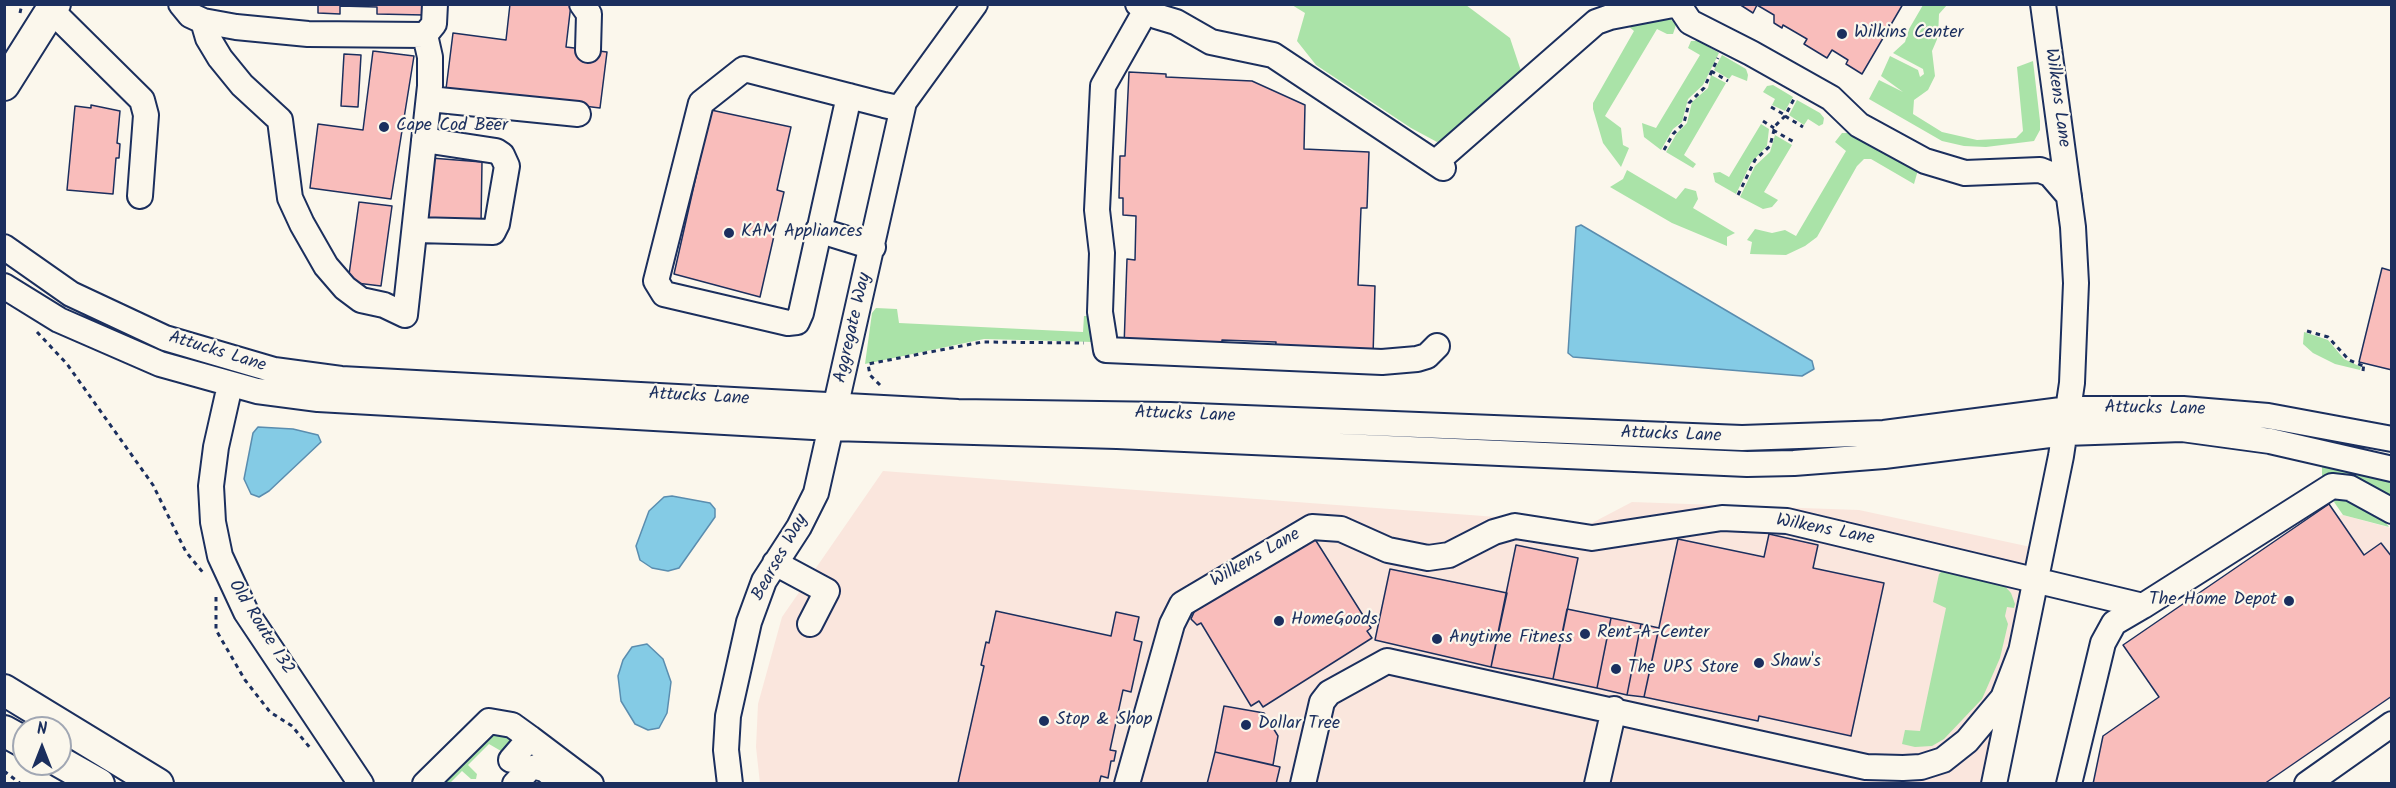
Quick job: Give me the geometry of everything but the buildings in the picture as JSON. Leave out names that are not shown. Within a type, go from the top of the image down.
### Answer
[{"type":"main road","points":[[4,85],[53,7]]},
{"type":"main road","points":[[4,690],[158,783]]},
{"type":"main road","points":[[72,768],[99,783]]},
{"type":"street","points":[[180,4],[190,15],[203,21],[308,34],[425,34],[434,24],[435,4]]},
{"type":"street","points":[[582,4],[589,14],[588,50]]},
{"type":"street","name":"Aggregate Way","points":[[834,417],[907,94],[975,4]]},
{"type":"street","points":[[1437,346],[1427,356],[1398,362],[1109,352],[1105,344],[1100,312],[1102,253],[1097,210],[1103,86],[1142,7],[1156,16],[1176,22],[1211,42],[1273,55],[1439,165],[1596,22],[1610,17],[1678,4],[1690,22],[1831,98],[1859,125],[1925,162],[1973,174],[2040,170],[2050,174],[2069,196]]},
{"type":"street","name":"Wilkens Lane","points":[[1127,783],[1172,624],[1182,604],[1312,528],[1341,529],[1388,550],[1428,558],[1449,555],[1494,532],[1515,526],[1592,538],[1722,518],[1787,521],[2037,579],[2069,409],[2076,283],[2069,196],[2043,4]]},
{"type":"street","points":[[53,7],[142,100],[146,115],[140,196]]},
{"type":"street","points":[[203,21],[208,38],[220,58],[242,85],[280,120],[290,198],[321,257],[345,288],[361,300],[384,305],[405,315],[429,99],[430,57],[425,34]]},
{"type":"street","points":[[849,96],[801,313],[796,322],[788,323],[675,297],[664,294],[658,289],[656,281],[701,102],[744,69],[902,109]]},
{"type":"street","points":[[429,99],[578,114]]},
{"type":"street","points":[[416,230],[493,232],[497,224],[507,166],[502,155],[496,151],[423,140]]},
{"type":"street","points":[[818,230],[873,247]]},
{"type":"street","name":"Attucks Lane","points":[[4,247],[71,294],[174,341],[274,370],[341,379],[1084,435],[1747,464],[1884,456],[2065,433],[2153,429],[2206,432],[2270,441],[2391,469]]},
{"type":"street","name":"Attucks Lane","points":[[4,286],[59,320],[160,364],[230,385],[318,399],[834,417],[958,412],[1170,415],[1742,438],[1884,433],[2069,409],[2164,409],[2227,412],[2290,420],[2391,439]]},
{"type":"street","name":"Old Route 132","points":[[230,385],[218,437],[211,486],[213,522],[220,556],[246,612],[361,783]]},
{"type":"street","name":"Bearses Way","points":[[730,783],[726,732],[731,697],[753,607],[775,563],[812,504],[834,417]]},
{"type":"street","points":[[2069,783],[2103,643],[2114,623],[2332,486],[2349,488],[2391,512]]},
{"type":"street","points":[[775,563],[827,591],[810,624]]},
{"type":"street","points":[[1994,783],[2037,579],[2143,606]]},
{"type":"street","points":[[1303,783],[1322,702],[1329,693],[1387,661],[1614,709],[1866,767],[1884,776],[1921,767],[1953,753],[1991,714],[2003,698],[2021,651]]},
{"type":"street","points":[[1597,783],[1614,709]]},
{"type":"street","points":[[425,783],[489,722],[512,725],[591,783]]},
{"type":"street","points":[[2307,783],[2391,724]]},
{"type":"street","points":[[511,760],[530,738]]},
{"type":"street","points":[[515,783],[529,769],[536,767],[544,769],[564,783]]},
{"type":"path","points":[[1664,150],[1673,134],[1684,123],[1691,98],[1704,88],[1721,54]]},
{"type":"path","points":[[1711,71],[1728,81]]},
{"type":"path","points":[[1738,195],[1755,160],[1770,146],[1773,129],[1785,116],[1795,98]]},
{"type":"path","points":[[1771,107],[1803,127]]},
{"type":"path","points":[[1762,121],[1794,142]]},
{"type":"path","points":[[33,328],[67,364],[136,461],[158,493],[186,552],[207,578]]},
{"type":"path","points":[[2307,331],[2328,337],[2349,360],[2364,364],[2362,370]]},
{"type":"path","points":[[880,385],[870,375],[868,364],[957,346],[995,341],[1105,344]]},
{"type":"path","points":[[213,589],[216,630],[245,680],[265,707],[292,726],[315,755]]},
{"type":"path","points":[[4,771],[21,783]]},
{"type":"shaded area","points":[[883,471],[1590,524],[1632,502],[1859,510],[2054,552],[2004,783],[760,784],[756,747],[758,704],[782,617]]},
{"type":"shaded area","points":[[2343,515],[2391,528],[2391,557],[2381,543],[2364,555],[2337,516]]},
{"type":"green space","points":[[1292,5],[1466,5],[1510,38],[1522,74],[1443,140],[1437,142],[1411,128],[1316,65],[1297,41],[1305,13]]},
{"type":"green space","points":[[1923,5],[1947,5],[1939,14],[1938,37],[1932,51],[1935,76],[1928,90],[1914,100],[1913,114],[1942,132],[1977,140],[2016,138],[2023,131],[2017,67],[2033,61],[2040,121],[2040,130],[2034,141],[1986,147],[1964,146],[1942,141],[1869,99],[1879,80],[1903,92],[1881,76],[1890,56],[1918,70],[1920,77],[1924,74],[1923,69],[1893,53],[1905,42],[1909,29]]},
{"type":"green space","points":[[1669,17],[1676,25],[1673,34],[1657,29],[1605,116],[1621,128],[1623,145],[1629,148],[1621,167],[1603,143],[1593,103],[1634,31],[1627,25]]},
{"type":"green space","points":[[1691,41],[1699,41],[1719,53],[1703,85],[1688,99],[1682,122],[1673,129],[1661,150],[1644,137],[1642,123],[1656,128],[1700,55],[1688,48]]},
{"type":"green space","points":[[1722,55],[1746,69],[1747,81],[1732,75],[1729,79],[1714,70]]},
{"type":"green space","points":[[1711,75],[1726,83],[1684,155],[1696,164],[1693,168],[1666,152],[1677,133],[1687,123],[1692,102],[1708,88]]},
{"type":"green space","points":[[1773,85],[1793,97],[1785,111],[1772,105],[1775,99],[1763,92],[1767,86]]},
{"type":"green space","points":[[1797,100],[1820,113],[1824,118],[1823,124],[1819,126],[1808,119],[1804,125],[1789,115]]},
{"type":"green space","points":[[1761,124],[1769,129],[1767,146],[1751,163],[1736,194],[1715,182],[1713,173],[1720,172],[1729,177]]},
{"type":"green space","points":[[1842,133],[1853,133],[1918,170],[1914,184],[1871,159],[1864,159],[1857,166],[1817,237],[1786,255],[1750,254],[1752,242],[1747,240],[1755,229],[1772,233],[1785,230],[1796,236],[1846,151],[1835,142]]},
{"type":"green space","points":[[1775,135],[1792,145],[1764,192],[1778,200],[1772,207],[1763,209],[1740,197],[1755,166],[1770,152]]},
{"type":"green space","points":[[1627,170],[1676,199],[1685,188],[1696,191],[1698,199],[1693,208],[1735,233],[1727,237],[1727,246],[1672,223],[1610,187],[1623,179]]},
{"type":"green space","points":[[876,308],[897,309],[899,323],[1083,332],[1084,316],[1087,316],[1090,318],[1093,342],[984,339],[865,364],[872,313]]},
{"type":"green space","points":[[2304,332],[2328,340],[2344,359],[2361,367],[2360,370],[2335,364],[2313,353],[2303,344]]},
{"type":"green space","points":[[2322,464],[2391,481],[2391,498],[2322,481]]},
{"type":"green space","points":[[2332,499],[2347,499],[2384,520],[2389,527],[2343,515]]},
{"type":"green space","points":[[1944,569],[2002,583],[2011,593],[2015,604],[2014,608],[2007,607],[2005,616],[2008,624],[2000,658],[1982,699],[1944,739],[1932,746],[1915,747],[1902,744],[1905,730],[1920,731],[1946,608],[1933,602],[1939,574]]},
{"type":"green space","points":[[495,730],[511,740],[501,751],[489,744],[468,765],[477,774],[476,779],[471,779],[462,771],[450,783],[437,784]]},
{"type":"water","points":[[1581,225],[1812,361],[1814,369],[1802,376],[1573,357],[1568,353],[1576,227]]},
{"type":"water","points":[[258,427],[293,429],[318,435],[321,442],[269,491],[259,497],[251,494],[244,479],[253,433]]},
{"type":"water","points":[[672,496],[710,503],[715,509],[715,517],[679,568],[668,571],[652,568],[640,560],[636,546],[649,511],[664,497]]},
{"type":"water","points":[[647,644],[663,659],[671,682],[667,713],[659,728],[648,730],[635,724],[621,701],[618,676],[623,660],[632,647]]},
{"type":"place","name":"Wilkins Center","points":[[1842,34]]},
{"type":"place","name":"Cape Cod Beer","points":[[384,127]]},
{"type":"place","name":"KAM Appliances","points":[[729,233]]},
{"type":"place","name":"The Home Depot","points":[[2289,601]]},
{"type":"place","name":"HomeGoods","points":[[1279,621]]},
{"type":"place","name":"Rent-A-Center","points":[[1585,634]]},
{"type":"place","name":"Anytime Fitness","points":[[1437,639]]},
{"type":"place","name":"Shaw's","points":[[1759,663]]},
{"type":"place","name":"The UPS Store","points":[[1616,669]]},
{"type":"place","name":"Stop & Shop","points":[[1044,721]]},
{"type":"place","name":"Dollar Tree","points":[[1246,725]]}]
